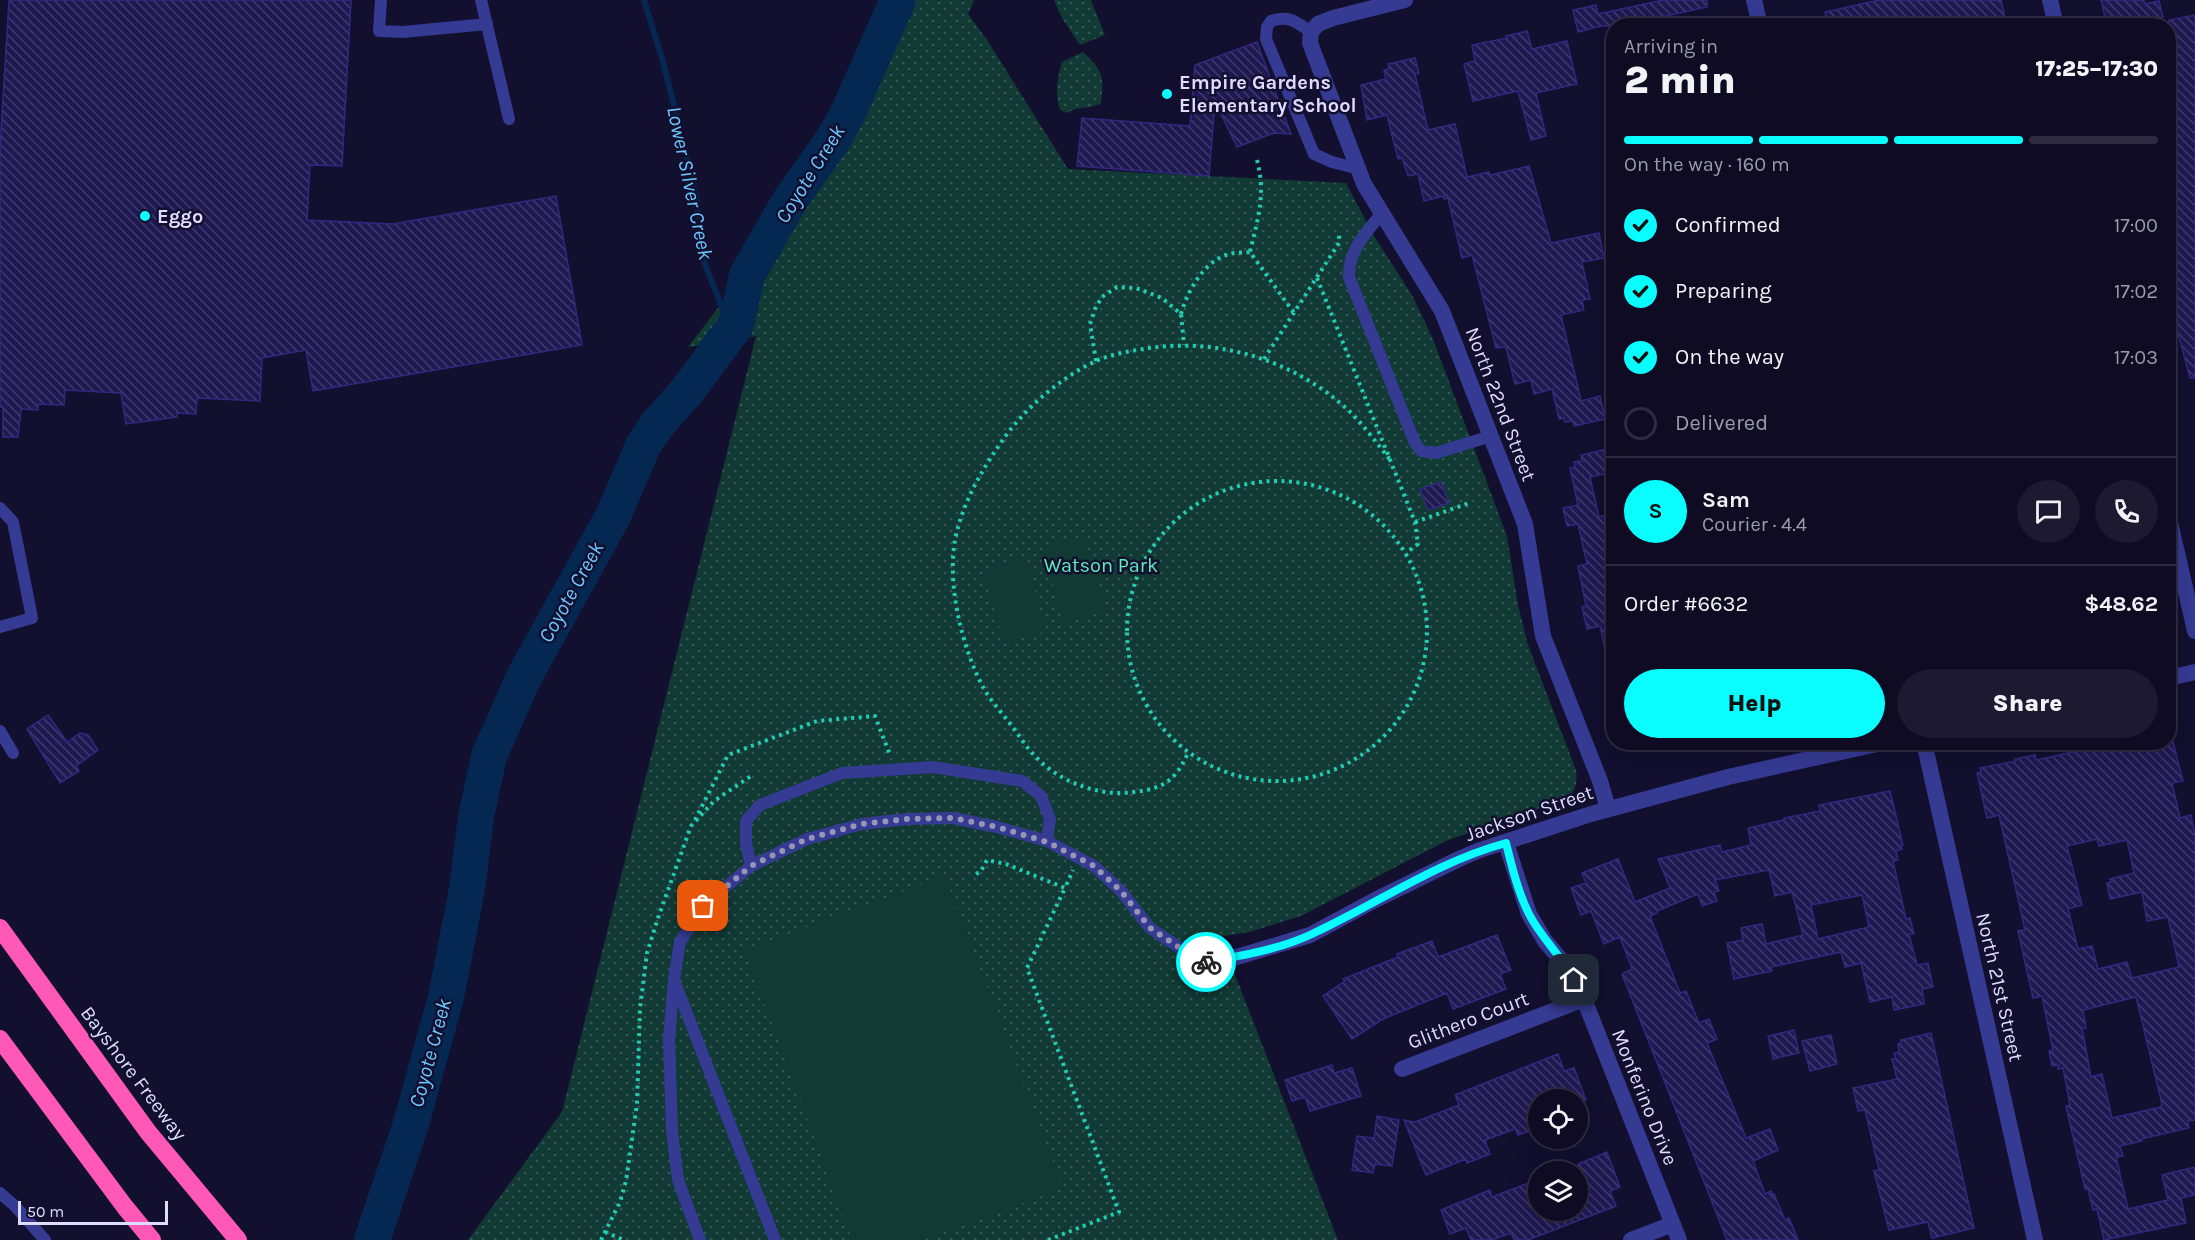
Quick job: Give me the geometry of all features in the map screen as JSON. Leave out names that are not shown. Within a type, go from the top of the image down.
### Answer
[{"type":"highway","name":"Bayshore Freeway","points":[[0,928],[148,1132],[238,1240]]},
{"type":"highway","points":[[0,1039],[111,1189],[152,1240]]},
{"type":"street","points":[[1311,32],[1318,24],[1333,18],[1405,0]]},
{"type":"street","points":[[1755,0],[1758,18]]},
{"type":"street","points":[[2050,0],[2054,18]]},
{"type":"street","name":"North 22nd Street","points":[[1311,32],[1310,43],[1364,184],[1442,311],[1525,524],[1543,636],[1600,781],[1608,808]]},
{"type":"street","points":[[2176,548],[2195,631]]},
{"type":"street","points":[[2176,676],[2195,672]]},
{"type":"street","name":"Jackson Street","points":[[1201,962],[1237,957],[1310,935],[1437,869],[1480,850],[1608,808],[1728,777],[1850,750]]},
{"type":"street","name":"North 21st Street","points":[[1926,750],[2036,1240]]},
{"type":"street","name":"Monferino Drive","points":[[1506,843],[1529,914],[1545,941],[1567,967],[1584,999],[1679,1240]]},
{"type":"street","name":"Glithero Court","points":[[1402,1069],[1584,999]]},
{"type":"street","points":[[1632,1240],[1673,1224]]},
{"type":"lane","points":[[381,0],[379,31],[403,32],[487,24]]},
{"type":"lane","points":[[481,0],[509,119]]},
{"type":"lane","points":[[1311,32],[1293,19],[1282,17],[1271,21],[1267,27],[1266,39],[1314,154],[1332,162],[1359,169]]},
{"type":"lane","points":[[1381,214],[1352,255],[1348,266],[1349,277],[1415,443],[1421,451],[1436,453],[1491,436]]},
{"type":"lane","points":[[0,508],[13,522],[32,618],[0,627]]},
{"type":"lane","points":[[0,731],[13,753]]},
{"type":"lane","points":[[751,866],[746,843],[746,821],[760,805],[842,773],[933,767],[1022,782],[1041,796],[1050,819],[1047,842]]},
{"type":"lane","points":[[700,1240],[678,1180],[672,1131],[669,1040],[674,979],[680,942],[703,906],[751,866],[807,839],[862,824],[907,819],[953,818],[997,827],[1047,842],[1094,866],[1121,891],[1150,928],[1201,962],[1202,987]]},
{"type":"lane","points":[[674,979],[775,1240]]},
{"type":"lane","points":[[0,1193],[15,1206],[45,1240]]},
{"type":"path","points":[[1257,160],[1262,178],[1262,202],[1250,252],[1294,313]]},
{"type":"path","points":[[1264,359],[1339,243],[1339,232]]},
{"type":"path","points":[[1184,345],[1181,314],[1184,303],[1198,278],[1210,264],[1226,255],[1250,252]]},
{"type":"path","points":[[1317,278],[1415,522],[1418,544],[1406,553]]},
{"type":"path","points":[[1096,361],[1090,324],[1102,297],[1117,287],[1136,288],[1162,298],[1181,314]]},
{"type":"path","points":[[1187,755],[1181,768],[1172,779],[1153,790],[1127,793],[1083,788],[1036,758],[986,691],[971,663],[958,621],[954,582],[955,540],[969,496],[986,463],[1009,430],[1034,404],[1096,361],[1123,353],[1184,345],[1218,347],[1264,359],[1290,370],[1323,390],[1339,402],[1364,428],[1392,462]]},
{"type":"path","points":[[1286,480],[1333,491],[1375,516],[1406,553],[1425,597],[1428,645],[1416,692],[1390,732],[1352,763],[1307,779],[1260,781],[1215,769],[1187,755],[1146,708],[1129,665],[1126,618],[1137,573],[1161,534],[1196,503],[1238,485],[1286,480]]},
{"type":"path","points":[[1415,522],[1469,503]]},
{"type":"path","points":[[692,826],[728,755],[817,720],[875,716],[894,770]]},
{"type":"path","points":[[976,874],[981,871],[987,860],[1026,871],[1065,888]]},
{"type":"path","points":[[1048,1240],[1119,1212],[1027,968],[1074,869]]},
{"type":"path","points":[[602,1240],[605,1232],[624,1240]]},
{"type":"green space","name":"Watson Park","points":[[894,0],[974,0],[968,14],[987,40],[1068,169],[1346,183],[1374,236],[1412,295],[1433,339],[1507,536],[1518,605],[1528,645],[1576,770],[1576,784],[1571,795],[1564,800],[1446,841],[1301,916],[1249,932],[1219,937],[1194,959],[1186,980],[1215,991],[1223,977],[1234,972],[1338,1240],[468,1240],[562,1112],[756,336],[688,347],[751,265],[882,31]]},
{"type":"green space","points":[[1054,0],[1091,0],[1105,35],[1080,45],[1062,18]]},
{"type":"green space","points":[[1083,52],[1101,74],[1101,103],[1067,113],[1060,110],[1058,98],[1060,68],[1062,62]]},
{"type":"green space","points":[[1084,536],[1106,611],[1064,623],[1042,547]]},
{"type":"green space","points":[[1025,558],[1047,631],[1004,643],[982,570]]},
{"type":"green space","points":[[945,876],[1063,1188],[923,1240],[852,1240],[745,950]]},
{"type":"building","name":"Eggo","points":[[9,0],[351,0],[342,166],[310,165],[307,220],[392,224],[556,196],[582,345],[313,391],[306,350],[262,358],[260,401],[197,398],[196,414],[177,413],[177,417],[126,424],[121,393],[65,390],[64,405],[38,404],[38,410],[21,409],[18,437],[3,437],[3,407],[0,407],[0,149]]},
{"type":"building","points":[[1663,0],[1707,0],[1707,7],[1658,18],[1606,18],[1606,26],[1578,32],[1573,10],[1596,5],[1598,14]]},
{"type":"building","points":[[1879,0],[2001,0],[2005,18],[1826,18],[1825,12]]},
{"type":"building","points":[[2101,0],[2144,0],[2145,4],[2159,1],[2163,17],[2159,18],[2105,18]]},
{"type":"building","points":[[2195,15],[2195,378],[2190,378],[2176,326],[2176,19]]},
{"type":"building","points":[[1527,31],[1532,49],[1567,41],[1577,84],[1536,93],[1546,136],[1531,140],[1518,91],[1473,101],[1464,64],[1475,61],[1472,45],[1507,38],[1506,36]]},
{"type":"building","points":[[1257,42],[1291,134],[1274,133],[1237,147],[1215,102],[1209,176],[1077,166],[1082,118],[1190,126],[1195,65]]},
{"type":"building","points":[[1415,58],[1419,73],[1415,74],[1428,130],[1455,124],[1467,177],[1489,172],[1490,175],[1529,166],[1551,243],[1599,233],[1604,258],[1582,262],[1590,299],[1582,300],[1584,310],[1561,315],[1581,401],[1600,396],[1605,419],[1574,426],[1573,421],[1565,422],[1564,418],[1559,419],[1552,389],[1534,394],[1531,380],[1515,384],[1506,347],[1496,348],[1472,255],[1462,258],[1448,198],[1444,199],[1444,196],[1424,201],[1418,174],[1408,176],[1402,158],[1398,159],[1387,115],[1367,120],[1361,85],[1386,79],[1384,70],[1389,69],[1388,64]]},
{"type":"building","points":[[1606,449],[1606,474],[1590,477],[1599,517],[1606,515],[1606,654],[1600,626],[1587,629],[1582,607],[1586,606],[1578,566],[1587,564],[1578,524],[1567,526],[1563,508],[1578,505],[1570,468],[1575,467],[1574,462],[1582,461],[1581,455]]},
{"type":"building","points":[[1441,482],[1449,503],[1428,510],[1420,489]]},
{"type":"building","points":[[48,715],[67,742],[80,733],[88,735],[98,750],[76,766],[79,771],[60,783],[27,729]]},
{"type":"building","points":[[2082,750],[2175,750],[2183,781],[2172,783],[2180,818],[2191,815],[2195,835],[2195,1120],[2188,1121],[2189,1128],[2120,1146],[2123,1156],[2116,1157],[2128,1209],[2168,1200],[2162,1175],[2195,1167],[2195,1195],[2181,1198],[2186,1223],[2104,1240],[2097,1209],[2093,1210],[2088,1189],[2085,1189],[2066,1106],[2070,1105],[2063,1068],[2058,1069],[2058,1065],[2052,1066],[2049,1051],[2053,1050],[2042,996],[2033,998],[2018,931],[2025,930],[1999,815],[1987,818],[1977,773],[1981,772],[1980,768],[2035,755],[2036,760]],"holes":[[[2097,839],[2099,846],[2127,840],[2134,873],[2110,879],[2111,882],[2107,883],[2110,899],[2142,892],[2147,921],[2168,917],[2179,967],[2132,978],[2127,962],[2098,969],[2092,946],[2078,949],[2068,909],[2082,905],[2067,846]],[[2136,997],[2161,1107],[2112,1118],[2102,1074],[2091,1077],[2082,1029],[2086,1028],[2083,1010]]]},
{"type":"building","points":[[1890,791],[1903,845],[1902,849],[1896,851],[1898,860],[1893,861],[1906,919],[1910,918],[1914,934],[1909,934],[1917,965],[1928,963],[1933,987],[1922,989],[1924,1004],[1894,1010],[1892,997],[1870,1002],[1861,963],[1845,967],[1841,952],[1771,967],[1772,971],[1734,979],[1727,943],[1743,940],[1741,928],[1762,924],[1766,944],[1803,935],[1792,892],[1775,896],[1769,870],[1715,880],[1719,891],[1714,892],[1717,901],[1702,906],[1698,894],[1650,916],[1680,993],[1686,991],[1699,1023],[1709,1019],[1717,1039],[1707,1043],[1746,1138],[1770,1129],[1778,1150],[1753,1161],[1765,1194],[1771,1191],[1774,1194],[1785,1220],[1789,1218],[1798,1240],[1727,1240],[1622,974],[1632,969],[1620,937],[1604,944],[1591,911],[1581,915],[1571,888],[1586,883],[1582,873],[1618,859],[1635,902],[1670,888],[1658,859],[1720,845],[1722,852],[1751,845],[1748,828],[1820,811],[1819,805]],"holes":[[[1862,895],[1869,927],[1818,939],[1811,905]]]},
{"type":"building","points":[[1497,935],[1511,970],[1500,974],[1506,989],[1453,1009],[1447,993],[1383,1019],[1352,1039],[1323,996],[1345,981],[1343,979],[1432,941],[1438,957]]},
{"type":"building","points":[[1794,1030],[1799,1053],[1773,1059],[1768,1036]]},
{"type":"building","points":[[1931,1033],[1974,1228],[1932,1238],[1928,1222],[1889,1230],[1874,1171],[1879,1170],[1865,1110],[1858,1111],[1853,1088],[1897,1079],[1892,1059],[1896,1059],[1894,1053],[1899,1052],[1898,1044],[1901,1040]]},
{"type":"building","points":[[1831,1035],[1837,1064],[1810,1071],[1802,1041]]},
{"type":"building","points":[[1558,1054],[1564,1071],[1574,1068],[1582,1089],[1528,1089],[1528,1131],[1518,1135],[1515,1129],[1485,1140],[1490,1154],[1467,1163],[1466,1159],[1426,1175],[1404,1120],[1415,1122],[1459,1105],[1455,1095]]},
{"type":"building","points":[[1332,1065],[1334,1073],[1352,1068],[1361,1096],[1310,1111],[1305,1097],[1292,1101],[1285,1080]]},
{"type":"building","points":[[1377,1116],[1399,1120],[1392,1166],[1375,1164],[1373,1173],[1352,1170],[1357,1136],[1374,1138]]},
{"type":"building","points":[[1607,1152],[1620,1187],[1610,1191],[1616,1206],[1588,1217],[1588,1161],[1585,1161]]},
{"type":"building","points":[[1528,1183],[1528,1221],[1577,1221],[1528,1240],[1514,1240],[1511,1233],[1492,1240],[1471,1240],[1466,1228],[1450,1234],[1441,1210],[1490,1190],[1492,1197]]},
{"type":"waterway","name":"Lower Silver Creek","points":[[644,0],[662,58],[697,200],[701,254],[726,318],[736,325]]},
{"type":"waterway","name":"Coyote Creek","points":[[372,1240],[411,1124],[446,997],[467,889],[476,817],[489,756],[524,677],[613,516],[643,446],[656,426],[687,391],[736,325],[747,275],[789,202],[834,138],[848,113],[898,0]]},
{"type":"way so far","points":[[703,906],[751,866],[807,839],[862,824],[907,819],[953,818],[997,827],[1047,842],[1094,866],[1121,891],[1150,928],[1201,962],[1206,962]]},
{"type":"place","name":"Empire Gardens Elementary School","points":[[1167,94]]},
{"type":"place","name":"Eggo","points":[[145,216]]},
{"type":"route","points":[[1206,962],[1237,957],[1310,935],[1437,869],[1480,850],[1506,843],[1529,914],[1545,941],[1567,967],[1574,980]]}]
